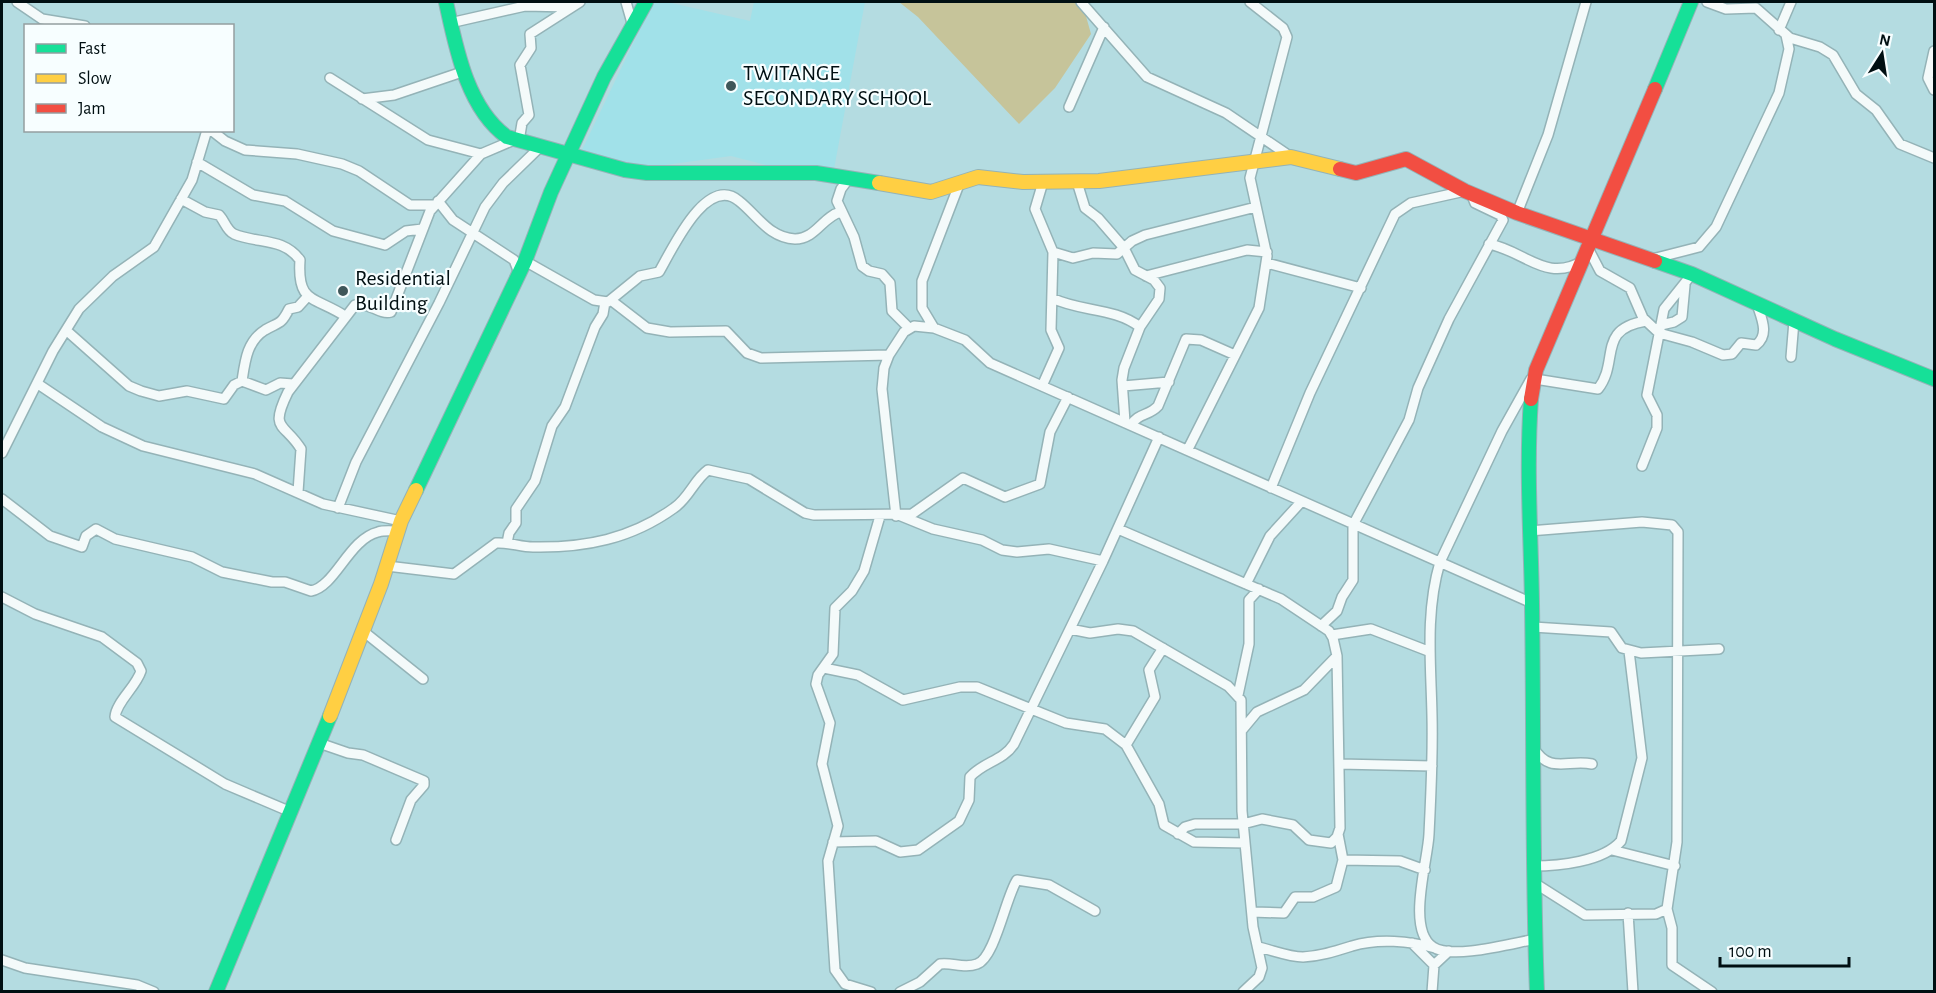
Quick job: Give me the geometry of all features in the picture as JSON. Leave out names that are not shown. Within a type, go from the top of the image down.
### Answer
[{"type":"street","points":[[16,2],[42,19],[73,24]]},
{"type":"street","points":[[446,2],[465,71],[493,129],[517,140],[605,166],[647,173],[775,172],[850,177],[931,192],[978,177],[1077,182],[1140,177],[1291,158],[1311,160],[1356,172],[1406,159],[1468,192],[1517,213],[1589,250],[1650,259],[1688,279],[1757,304],[1935,379]]},
{"type":"street","points":[[626,2],[632,22]]},
{"type":"street","points":[[216,992],[363,631],[399,526],[522,268],[569,154],[632,22],[646,2]]},
{"type":"street","points":[[1081,2],[1147,77],[1226,113],[1291,158]]},
{"type":"street","points":[[1188,449],[1259,308],[1267,263],[1267,252],[1250,178],[1287,37],[1283,28],[1250,2]]},
{"type":"street","points":[[1517,213],[1548,135],[1586,2]]},
{"type":"street","points":[[1436,949],[1430,944],[1419,920],[1429,835],[1432,765],[1428,651],[1433,591],[1440,562],[1502,431],[1536,374],[1691,2]]},
{"type":"street","points":[[1707,2],[1726,9],[1756,8],[1783,33],[1820,47],[1833,55],[1856,94],[1876,110],[1900,144],[1935,158]]},
{"type":"street","points":[[1650,259],[1699,247],[1716,227],[1779,93],[1789,49],[1783,33],[1791,2]]},
{"type":"street","points":[[450,23],[525,6],[547,8],[576,4]]},
{"type":"street","points":[[517,140],[522,123],[529,115],[520,65],[531,48],[530,34],[576,4]]},
{"type":"street","points":[[1070,107],[1104,27]]},
{"type":"street","points":[[1935,51],[1928,78],[1935,90]]},
{"type":"street","points":[[362,99],[394,95],[465,71]]},
{"type":"street","points":[[330,78],[428,140],[481,154]]},
{"type":"street","points":[[2,453],[53,351],[79,309],[113,276],[154,247],[192,180],[208,132]]},
{"type":"street","points":[[212,132],[245,150],[315,157],[342,164],[359,171],[410,205],[436,203],[450,217],[514,260],[522,268],[594,300],[609,302],[647,328],[670,332],[726,331],[747,353],[761,358],[890,355]]},
{"type":"street","points":[[298,492],[301,449],[280,427],[279,421],[281,406],[293,384],[345,316],[359,304],[383,313],[391,312],[422,229],[436,203],[481,154],[517,140]]},
{"type":"street","points":[[338,508],[356,462],[492,196],[540,147]]},
{"type":"street","points":[[197,162],[253,195],[285,201],[333,231],[385,245],[406,231],[422,229]]},
{"type":"street","points":[[850,177],[837,201],[854,237],[859,260],[865,269],[882,274],[890,283],[892,311],[909,328]]},
{"type":"street","points":[[934,328],[922,309],[922,281],[960,182]]},
{"type":"street","points":[[1041,386],[1059,348],[1051,334],[1053,252],[1035,209],[1043,182]]},
{"type":"street","points":[[1077,182],[1085,208],[1098,218],[1124,248],[1133,268],[1157,284],[1160,294],[1140,327],[1124,368],[1123,386],[1128,424]]},
{"type":"street","points":[[1321,626],[1337,611],[1353,580],[1353,525],[1409,420],[1418,388],[1438,340],[1503,218],[1477,205],[1468,192]]},
{"type":"street","points":[[1270,488],[1310,393],[1398,210],[1412,203],[1468,192]]},
{"type":"street","points":[[507,543],[509,533],[516,523],[516,509],[536,481],[552,426],[565,407],[595,327],[609,302],[640,276],[659,272],[687,223],[706,203],[718,196],[731,196],[740,201],[753,217],[785,237],[797,239],[822,227],[831,215],[841,212]]},
{"type":"street","points":[[181,200],[205,212],[219,215],[228,229],[235,234],[282,244],[293,251],[300,260],[300,285],[308,296],[345,316]]},
{"type":"street","points":[[1053,252],[1076,258],[1093,253],[1114,255],[1145,235],[1256,207]]},
{"type":"street","points":[[1490,244],[1503,247],[1535,264],[1561,270],[1589,250]]},
{"type":"street","points":[[1146,276],[1247,250],[1267,252]]},
{"type":"street","points":[[1589,250],[1600,271],[1630,288],[1646,321],[1723,355],[1732,354],[1741,343],[1756,345],[1761,342],[1764,325],[1757,304]]},
{"type":"street","points":[[1267,263],[1361,288]]},
{"type":"street","points":[[1642,466],[1659,420],[1647,395],[1660,329],[1668,301],[1688,279]]},
{"type":"street","points":[[1660,329],[1682,317],[1688,279]]},
{"type":"street","points":[[242,381],[250,345],[267,329],[280,324],[291,307],[298,307],[308,296]]},
{"type":"street","points":[[1052,298],[1070,305],[1091,307],[1123,317],[1140,327]]},
{"type":"street","points":[[1536,374],[1599,389],[1616,334],[1626,325],[1646,321]]},
{"type":"street","points":[[1791,357],[1794,321]]},
{"type":"street","points":[[899,516],[882,389],[884,368],[890,355],[909,328],[918,326],[934,328],[967,341],[975,352],[990,363],[1532,603]]},
{"type":"street","points":[[67,331],[121,379],[141,391],[159,396],[187,391],[224,399],[234,385],[242,381],[266,390],[280,383],[293,384]]},
{"type":"street","points":[[1128,424],[1137,417],[1154,411],[1183,343],[1189,338],[1201,340],[1235,355]]},
{"type":"street","points":[[1536,374],[1531,400],[1528,465],[1533,627],[1533,882],[1537,992]]},
{"type":"street","points":[[1123,386],[1168,382]]},
{"type":"street","points":[[38,384],[126,439],[154,449],[200,458],[255,474],[338,508],[399,526]]},
{"type":"street","points":[[387,566],[457,574],[493,544],[507,543],[536,548],[611,541],[643,528],[686,500],[704,473],[710,470],[750,479],[809,514],[899,516],[917,512],[955,481],[963,478],[1000,496],[1037,487],[1041,480],[1050,432],[1068,397]]},
{"type":"street","points":[[834,842],[876,841],[907,853],[923,848],[959,821],[969,800],[970,777],[979,768],[1008,753],[1104,561],[1159,437]]},
{"type":"street","points":[[2,499],[50,536],[82,547],[86,536],[96,529],[115,539],[192,557],[222,572],[272,582],[285,582],[311,591],[324,586],[348,554],[370,535],[399,526]]},
{"type":"street","points":[[1246,584],[1270,536],[1301,502]]},
{"type":"street","points":[[871,992],[845,984],[835,970],[828,861],[838,822],[822,764],[830,723],[816,684],[833,654],[836,607],[852,591],[864,571],[880,516]]},
{"type":"street","points":[[899,516],[933,530],[982,540],[1002,550],[1049,549],[1104,561]]},
{"type":"street","points":[[1529,531],[1642,522],[1663,523],[1676,527],[1678,651],[1675,866],[1667,909],[1672,928],[1672,965],[1712,992]]},
{"type":"street","points":[[1118,529],[1287,602],[1332,635],[1337,656],[1338,834],[1343,860],[1336,887],[1313,897],[1294,897],[1282,914],[1252,912]]},
{"type":"street","points":[[1238,695],[1249,644],[1249,600],[1259,589]]},
{"type":"street","points":[[2,597],[35,614],[102,637],[137,663],[141,670],[139,677],[115,713],[116,718],[225,784],[291,812]]},
{"type":"street","points":[[1533,627],[1611,632],[1622,648],[1629,651],[1719,650]]},
{"type":"street","points":[[1070,629],[1090,633],[1128,629],[1228,686],[1238,695],[1242,707],[1243,824],[1261,972],[1243,992]]},
{"type":"street","points":[[1332,635],[1371,629],[1428,651]]},
{"type":"street","points":[[363,631],[423,679]]},
{"type":"street","points":[[1126,745],[1155,697],[1149,670],[1162,648]]},
{"type":"street","points":[[1612,850],[1623,836],[1642,758],[1629,651]]},
{"type":"street","points":[[1242,730],[1257,712],[1304,690],[1337,656]]},
{"type":"street","points":[[824,668],[858,675],[903,700],[968,687],[984,689],[1066,723],[1099,726],[1126,745],[1159,804],[1164,825],[1198,843],[1245,843]]},
{"type":"street","points":[[319,743],[348,753],[363,755],[424,781],[424,785],[409,805],[396,840]]},
{"type":"street","points":[[1533,747],[1542,759],[1552,764],[1592,764]]},
{"type":"street","points":[[1339,764],[1432,765]]},
{"type":"street","points":[[1178,834],[1185,827],[1195,824],[1243,824],[1258,819],[1290,824],[1304,838],[1325,843],[1331,843],[1338,834]]},
{"type":"street","points":[[1533,866],[1568,864],[1612,850],[1675,866]]},
{"type":"street","points":[[1343,860],[1400,861],[1425,870]]},
{"type":"street","points":[[900,992],[920,982],[939,964],[973,965],[983,960],[1000,928],[1017,880],[1049,885],[1095,911]]},
{"type":"street","points":[[1533,882],[1585,915],[1660,914],[1667,909]]},
{"type":"street","points":[[1628,913],[1633,992]]},
{"type":"street","points":[[1258,947],[1301,957],[1337,952],[1356,945],[1412,943],[1449,951],[1487,948],[1536,939]]},
{"type":"street","points":[[1412,943],[1434,965]]},
{"type":"street","points":[[1432,992],[1434,965],[1449,951]]},
{"type":"street","points":[[2,960],[25,968],[137,985],[154,992]]},
{"type":"shaded area","name":"TWITANGE SECONDARY SCHOOL","points":[[653,2],[667,2],[750,21],[754,2],[865,2],[834,169],[770,166],[731,156],[650,167],[581,152]]},
{"type":"shaded area","points":[[899,2],[1082,2],[1091,34],[1055,88],[1019,124],[918,17]]},
{"type":"traffic: fast","points":[[446,2],[459,57],[473,94],[493,125],[507,137],[625,170],[647,173],[816,173],[879,183]]},
{"type":"traffic: fast","points":[[416,490],[525,261],[551,192],[604,77],[646,2]]},
{"type":"traffic: fast","points":[[1655,89],[1691,2]]},
{"type":"traffic: fast","points":[[1655,261],[1692,274],[1835,339],[1934,379]]},
{"type":"traffic: fast","points":[[1531,399],[1529,476],[1537,992]]},
{"type":"traffic: fast","points":[[216,992],[330,716]]},
{"type":"traffic: slow","points":[[879,183],[931,192],[978,177],[1023,182],[1099,181],[1291,157],[1340,169]]},
{"type":"traffic: slow","points":[[330,716],[381,584],[401,521],[416,490]]},
{"type":"traffic: jam","points":[[1531,399],[1536,370],[1655,89]]},
{"type":"traffic: jam","points":[[1340,169],[1356,173],[1406,159],[1465,191],[1517,213],[1655,261]]},
{"type":"place","name":"TWITANGE SECONDARY SCHOOL","points":[[731,86]]},
{"type":"place","name":"Residential Building","points":[[343,291]]}]
